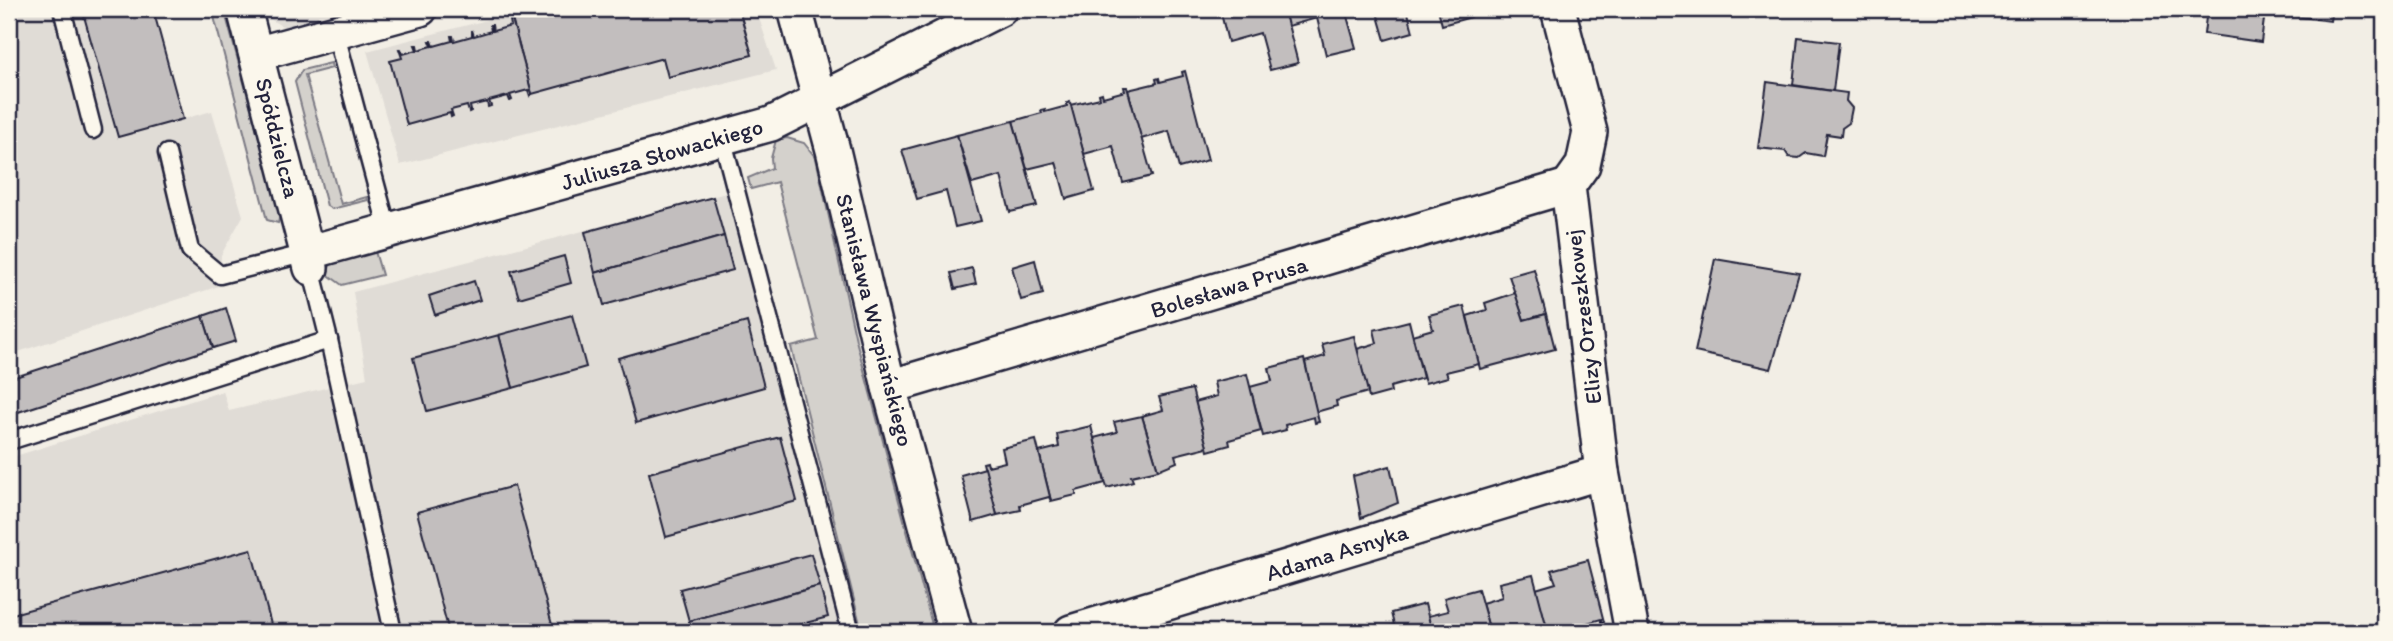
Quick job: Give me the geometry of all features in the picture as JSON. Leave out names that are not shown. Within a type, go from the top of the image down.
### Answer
[{"type":"street","name":"Spółdzielcza","points":[[244,9],[309,260]]},
{"type":"street","points":[[256,54],[421,9]]},
{"type":"street","name":"Stanisława Wyspiańskiego","points":[[795,9],[889,387],[955,632]]},
{"type":"street","name":"Juliusza Słowackiego","points":[[309,260],[388,230],[771,124],[1000,9]]},
{"type":"street","points":[[1558,9],[1590,132],[1583,165],[1568,186]]},
{"type":"street","name":"Bolesława Prusa","points":[[889,387],[1568,186]]},
{"type":"street","name":"Elizy Orzeszkowej","points":[[1568,186],[1602,472],[1632,632]]},
{"type":"street","name":"Adama Asnyka","points":[[1071,632],[1602,472]]},
{"type":"lane","points":[[62,9],[93,130]]},
{"type":"lane","points":[[335,31],[388,230]]},
{"type":"lane","points":[[722,137],[851,632]]},
{"type":"lane","points":[[167,153],[190,250],[220,275],[309,260],[394,632]]},
{"type":"lane","points":[[9,441],[329,340]]},
{"type":"shaded area","points":[[9,9],[153,9],[183,119],[212,111],[243,216],[221,255],[219,286],[9,355]]},
{"type":"shaded area","points":[[212,9],[224,9],[280,215],[278,223],[267,220]]},
{"type":"shaded area","points":[[261,9],[350,9],[285,28],[263,15]]},
{"type":"shaded area","points":[[530,9],[756,9],[776,70],[400,165],[367,51]]},
{"type":"shaded area","points":[[331,63],[332,68],[305,75],[341,204],[367,197],[368,200],[332,209],[327,206],[295,82],[302,70]]},
{"type":"shaded area","points":[[787,138],[804,143],[816,158],[856,340],[934,632],[862,632],[791,347],[818,340],[777,182],[751,189],[748,178],[772,168],[771,158],[776,140]]},
{"type":"shaded area","points":[[726,193],[848,632],[9,632],[9,458],[223,391],[229,411],[367,378],[353,292]]},
{"type":"shaded area","points":[[374,248],[382,275],[342,285],[327,274],[331,263]]},
{"type":"building","points":[[82,9],[153,9],[183,119],[118,137]]},
{"type":"building","points":[[554,9],[739,9],[752,55],[668,77],[663,58],[532,94],[512,20]]},
{"type":"building","points":[[1220,9],[1284,9],[1298,63],[1270,70],[1260,33],[1228,42]]},
{"type":"building","points":[[1284,9],[1345,9],[1356,48],[1326,55],[1317,18],[1288,26]]},
{"type":"building","points":[[1376,9],[1407,9],[1413,32],[1385,40]]},
{"type":"building","points":[[1438,9],[1468,9],[1471,17],[1442,25]]},
{"type":"building","points":[[2207,9],[2332,9],[2330,21],[2265,12],[2261,42],[2204,34]]},
{"type":"building","points":[[512,19],[532,94],[530,96],[528,90],[510,95],[510,101],[508,96],[489,101],[491,106],[488,107],[487,102],[470,106],[469,112],[467,106],[451,110],[451,117],[450,113],[407,125],[390,61],[402,58],[399,49],[403,54],[417,50],[415,45],[418,50],[432,46],[430,41],[434,46],[452,41],[453,36],[454,41],[472,36],[472,30],[474,36],[491,31],[490,25],[493,31],[511,26]]},
{"type":"building","points":[[1798,37],[1839,42],[1833,91],[1793,85]]},
{"type":"building","points":[[1185,71],[1208,160],[1179,168],[1169,131],[1141,139],[1128,90],[1157,83],[1156,79],[1159,78],[1160,82],[1183,76],[1182,72]]},
{"type":"building","points":[[1767,82],[1847,93],[1846,101],[1852,108],[1849,123],[1842,128],[1841,136],[1827,134],[1823,156],[1806,153],[1799,158],[1789,157],[1785,151],[1758,148]]},
{"type":"building","points":[[1124,87],[1127,87],[1152,176],[1123,183],[1113,146],[1084,154],[1070,105],[1100,98],[1099,94],[1102,93],[1103,97],[1125,91]]},
{"type":"building","points":[[1070,102],[1094,191],[1066,199],[1056,162],[1027,169],[1013,121],[1042,113],[1041,110],[1045,109],[1045,112],[1067,106]]},
{"type":"building","points":[[1013,121],[1037,206],[1010,212],[1001,176],[972,184],[957,135]]},
{"type":"building","points":[[957,135],[981,221],[955,227],[946,191],[917,199],[902,150]]},
{"type":"building","points":[[713,197],[724,236],[595,273],[585,232]]},
{"type":"building","points":[[724,236],[733,270],[604,305],[595,273]]},
{"type":"building","points":[[564,256],[571,283],[519,298],[511,271]]},
{"type":"building","points":[[1715,259],[1799,273],[1771,369],[1695,352]]},
{"type":"building","points":[[1035,260],[1043,294],[1021,300],[1012,267]]},
{"type":"building","points":[[972,268],[976,284],[955,289],[951,273]]},
{"type":"building","points":[[1534,269],[1546,314],[1524,320],[1509,276]]},
{"type":"building","points":[[474,281],[480,300],[435,315],[429,296]]},
{"type":"building","points":[[1515,293],[1524,320],[1546,314],[1555,349],[1480,369],[1467,316],[1487,310],[1485,303]]},
{"type":"building","points":[[1464,306],[1479,364],[1446,372],[1448,377],[1425,383],[1412,335],[1433,329],[1429,315]]},
{"type":"building","points":[[226,308],[236,341],[213,348],[203,316]]},
{"type":"building","points":[[572,315],[586,367],[513,388],[499,335]]},
{"type":"building","points":[[203,316],[213,348],[9,415],[9,379]]},
{"type":"building","points":[[1409,321],[1423,378],[1390,387],[1391,392],[1369,398],[1357,349],[1377,343],[1374,330]]},
{"type":"building","points":[[747,322],[764,387],[636,423],[618,358]]},
{"type":"building","points":[[499,335],[513,388],[427,411],[413,358]]},
{"type":"building","points":[[1354,336],[1368,392],[1336,401],[1337,406],[1316,412],[1305,362],[1325,356],[1322,344]]},
{"type":"building","points":[[1304,359],[1319,422],[1315,423],[1314,417],[1285,425],[1286,430],[1263,436],[1250,387],[1272,381],[1269,368]]},
{"type":"building","points":[[1247,374],[1261,431],[1229,440],[1230,445],[1208,451],[1195,402],[1217,396],[1214,382]]},
{"type":"building","points":[[1192,389],[1207,447],[1175,455],[1177,462],[1158,470],[1142,416],[1163,410],[1159,397]]},
{"type":"building","points":[[1142,416],[1158,470],[1131,476],[1133,481],[1107,488],[1094,438],[1117,432],[1114,422]]},
{"type":"building","points":[[1091,426],[1105,483],[1076,491],[1076,495],[1051,501],[1039,452],[1059,447],[1057,434]]},
{"type":"building","points":[[780,437],[797,501],[666,537],[649,473]]},
{"type":"building","points":[[1036,440],[1051,501],[1049,497],[1020,505],[1021,510],[997,515],[983,463],[987,462],[988,466],[1005,462],[1002,448]]},
{"type":"building","points":[[1390,466],[1398,503],[1361,518],[1353,476]]},
{"type":"building","points":[[985,468],[997,515],[973,522],[961,475]]},
{"type":"building","points":[[514,486],[554,632],[449,632],[417,512]]},
{"type":"building","points":[[251,549],[273,632],[9,632],[9,615]]},
{"type":"building","points":[[811,554],[820,586],[689,621],[680,589]]},
{"type":"building","points":[[1588,560],[1604,622],[1601,623],[1601,619],[1573,627],[1575,631],[1570,632],[1548,632],[1536,589],[1556,583],[1551,570]]},
{"type":"building","points":[[1533,575],[1548,632],[1490,632],[1482,603],[1502,597],[1499,583]]},
{"type":"building","points":[[820,586],[828,617],[772,632],[692,632],[689,621]]},
{"type":"building","points":[[1478,589],[1490,632],[1432,632],[1428,616],[1448,611],[1444,598]]},
{"type":"building","points":[[1425,604],[1432,632],[1374,632],[1394,625],[1391,613]]},
{"type":"building","points":[[1373,627],[1374,632],[1354,632]]}]
